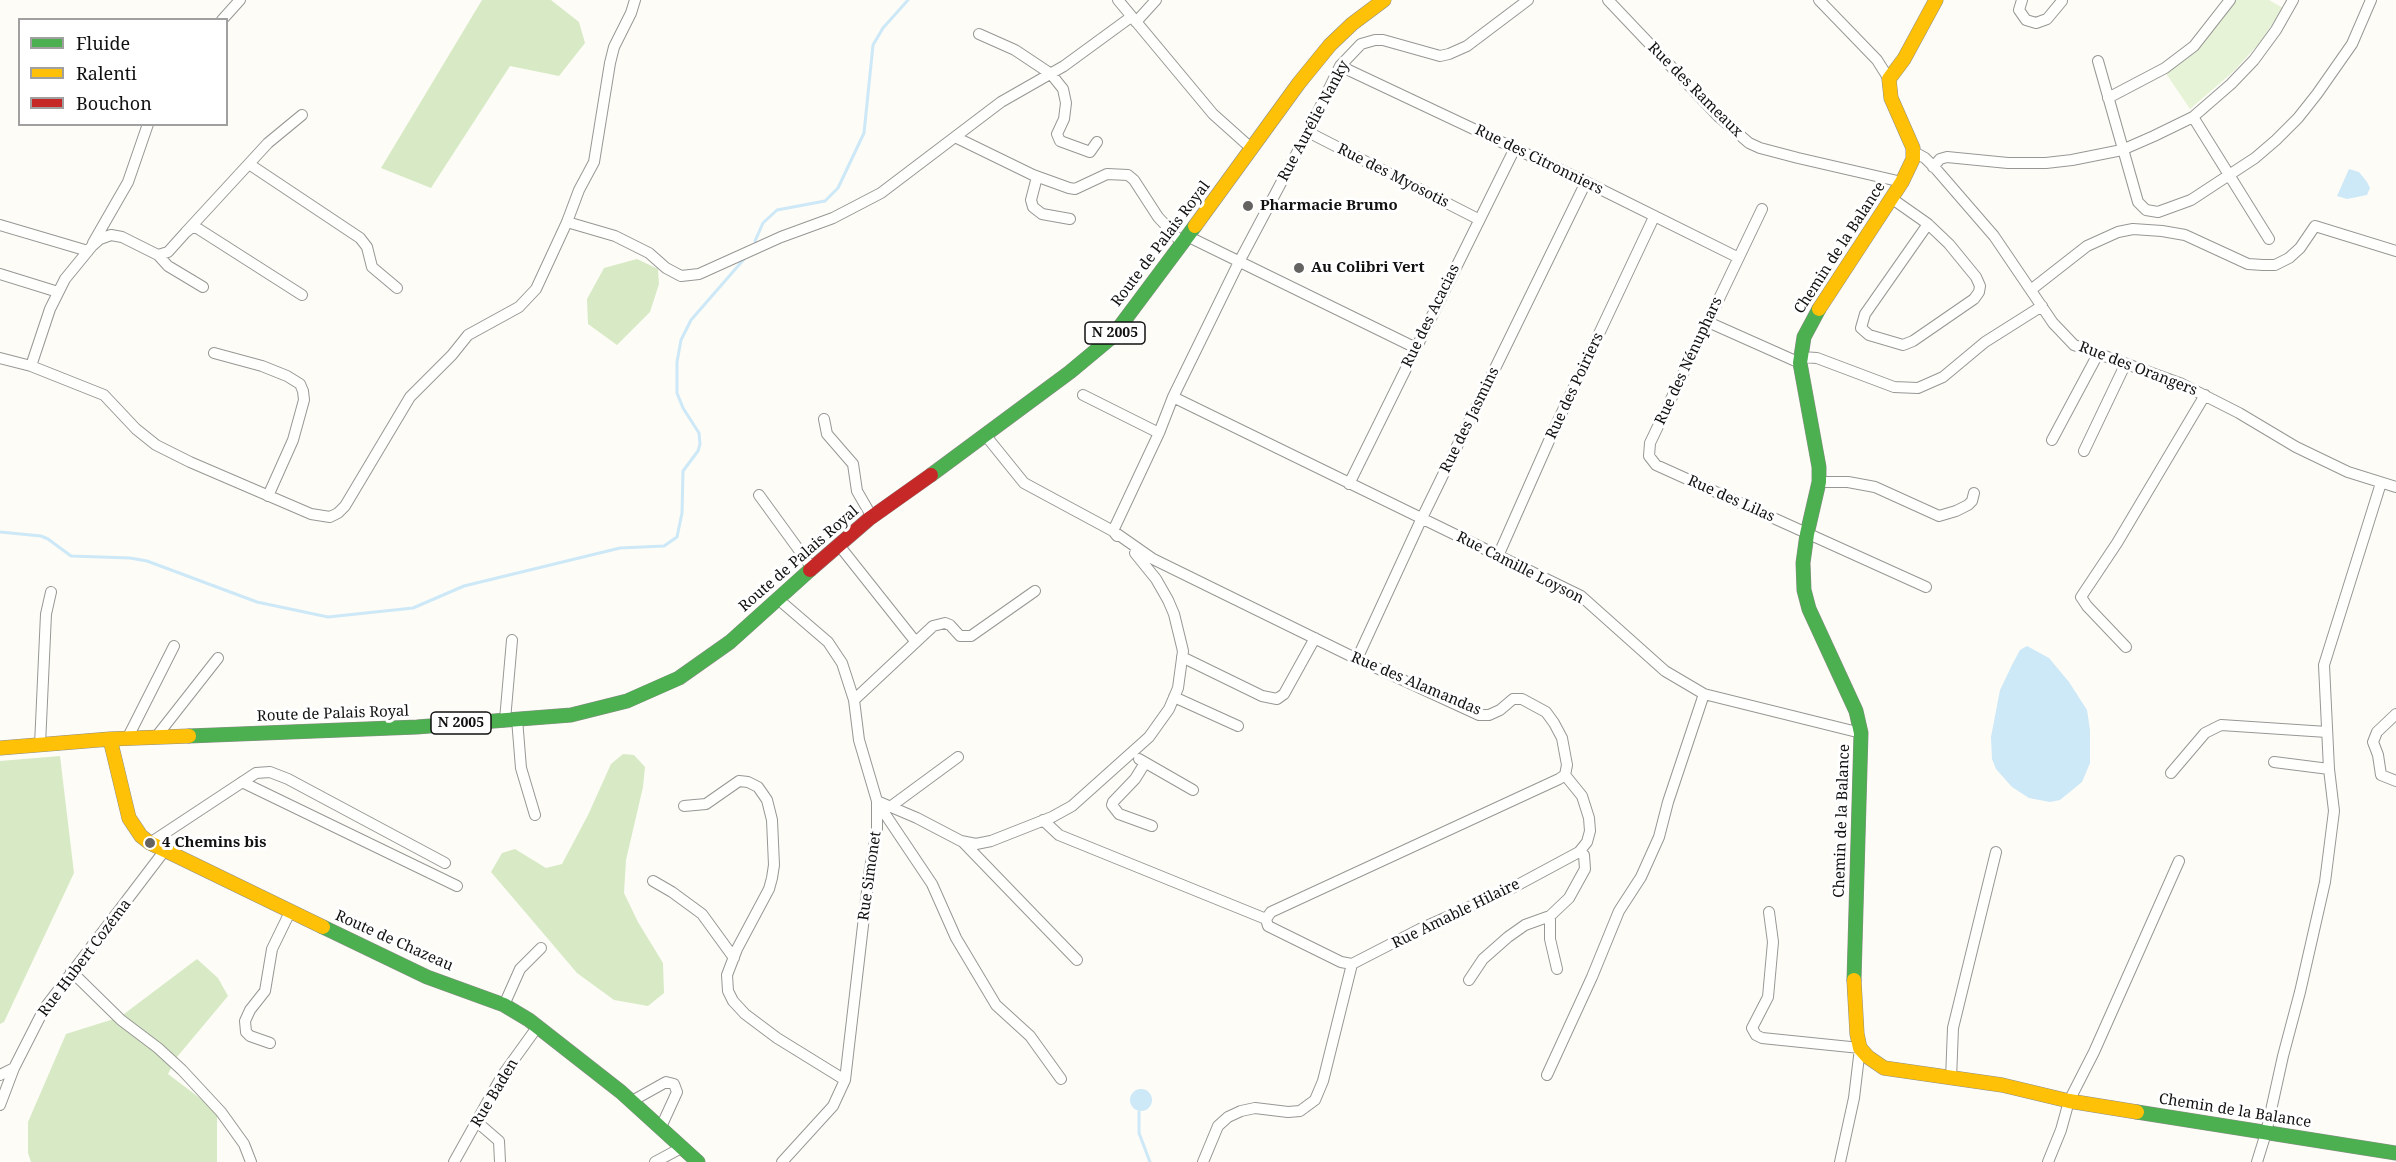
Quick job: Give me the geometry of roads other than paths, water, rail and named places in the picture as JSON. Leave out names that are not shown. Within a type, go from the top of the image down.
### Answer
[{"type":"main road","name":"Route de Palais Royal","points":[[110,739],[405,727],[571,715],[627,701],[680,678],[730,642],[838,544],[872,517],[986,436],[1112,337],[1330,45],[1352,24],[1384,0]]},
{"type":"main road","points":[[1914,152],[1891,98],[1889,80],[1904,59],[1936,0]]},
{"type":"main road","name":"Chemin de la Balance","points":[[1914,152],[1902,182],[1812,320],[1804,337],[1800,360],[1819,467],[1819,482],[1803,563],[1804,590],[1809,609],[1856,711],[1861,733],[1854,972],[1857,1034],[1860,1048],[1868,1058],[1884,1068],[2002,1086],[2070,1101],[2266,1133],[2370,1156],[2396,1153]]},
{"type":"main road","name":"N 2005","points":[[0,748],[110,739]]},
{"type":"main road","name":"Route de Chazeau","points":[[110,739],[124,805],[134,827],[150,843],[427,977],[504,1005],[537,1026],[632,1101],[698,1162]]},
{"type":"street","points":[[224,18],[240,0]]},
{"type":"street","points":[[0,358],[31,366],[105,395],[136,429],[156,445],[268,496],[321,517],[330,517],[338,513],[345,506],[410,397],[452,355],[468,335],[519,307],[536,289],[567,222],[575,199],[594,162],[614,47],[635,0]]},
{"type":"street","points":[[1118,0],[1213,114],[1251,148]]},
{"type":"street","points":[[567,222],[615,236],[648,253],[666,268],[681,276],[699,274],[782,237],[833,218],[880,193],[1001,102],[1052,74],[1133,20],[1156,0]]},
{"type":"street","name":"Rue Aurélie Nanky","points":[[1113,531],[1159,433],[1173,397],[1239,262],[1340,66],[1360,45],[1375,40],[1383,40],[1440,56],[1449,54],[1467,46],[1528,0]]},
{"type":"street","name":"Rue des Rameaux","points":[[1608,0],[1740,138],[1760,148],[1902,182]]},
{"type":"street","points":[[1819,0],[1877,60],[1889,80]]},
{"type":"street","points":[[2022,0],[2019,10],[2026,20],[2036,23],[2047,19],[2062,1]]},
{"type":"street","points":[[2108,98],[2165,68],[2194,46],[2230,0]]},
{"type":"street","points":[[1933,167],[1940,159],[1947,157],[2008,163],[2046,163],[2094,157],[2122,150],[2193,117],[2231,84],[2254,60],[2276,30],[2293,0]]},
{"type":"street","points":[[2098,61],[2138,202],[2146,210],[2152,212],[2169,210],[2190,200],[2255,158],[2298,118],[2352,44],[2371,0]]},
{"type":"street","points":[[979,34],[1015,50],[1052,74],[1063,89],[1066,103],[1064,119],[1057,134],[1059,141],[1090,152],[1097,142]]},
{"type":"street","name":"Rue des Citronniers","points":[[1340,66],[1586,182],[1737,257]]},
{"type":"street","points":[[158,255],[168,252],[268,143],[302,115]]},
{"type":"street","points":[[2193,117],[2269,239]]},
{"type":"street","points":[[90,248],[128,182],[147,126]]},
{"type":"street","name":"Rue des Myosotis","points":[[1308,132],[1478,219]]},
{"type":"street","points":[[955,137],[1037,177],[1075,189],[1107,174],[1122,173],[1134,180],[1158,217],[1186,240],[1239,262],[1416,348]]},
{"type":"street","name":"Rue des Acacias","points":[[1349,484],[1515,148]]},
{"type":"street","name":"Rue des Orangers","points":[[1914,152],[1933,167],[1995,236],[2042,306],[2074,345],[2126,365],[2158,374],[2205,395],[2296,447],[2348,472],[2396,487]]},
{"type":"street","points":[[249,164],[360,238],[367,247],[372,267],[397,288]]},
{"type":"street","points":[[1037,177],[1031,200],[1033,207],[1042,214],[1070,219]]},
{"type":"street","name":"Rue des Jasmins","points":[[1357,659],[1421,520],[1586,182]]},
{"type":"street","points":[[1891,198],[1928,224],[1949,244],[1976,277],[1980,286],[1974,298],[1913,341],[1903,345],[1869,335],[1861,328],[1865,314],[1928,224]]},
{"type":"street","name":"Rue des Nénuphars","points":[[1656,465],[1649,456],[1650,443],[1737,257],[1762,209]]},
{"type":"street","name":"Rue des Poiriers","points":[[1497,556],[1654,217]]},
{"type":"street","points":[[0,225],[90,248]]},
{"type":"street","points":[[2032,289],[2086,246],[2118,232],[2133,229],[2185,235],[2248,264],[2275,265],[2289,258],[2300,248],[2315,225],[2396,251]]},
{"type":"street","points":[[186,232],[191,228],[206,232],[302,295]]},
{"type":"street","points":[[31,366],[58,292],[73,267],[100,239],[111,236],[122,237],[158,255],[168,266],[203,287]]},
{"type":"street","points":[[0,274],[58,292]]},
{"type":"street","points":[[1708,322],[1800,360],[1817,358],[1894,387],[1918,388],[1943,377],[1985,342],[2042,306]]},
{"type":"street","points":[[214,353],[262,366],[287,376],[300,384],[303,391],[304,400],[292,440],[268,496]]},
{"type":"street","points":[[2052,440],[2098,354]]},
{"type":"street","points":[[2084,451],[2126,365]]},
{"type":"street","points":[[1083,395],[1159,433]]},
{"type":"street","points":[[2126,647],[2086,606],[2081,597],[2117,543],[2205,395]]},
{"type":"street","name":"Rue Camille Loyson","points":[[1173,397],[1421,520],[1581,596],[1665,671],[1704,694],[1861,733]]},
{"type":"street","points":[[824,419],[827,435],[853,464],[856,491],[872,517]]},
{"type":"street","name":"Rue des Alamandas","points":[[986,436],[1024,483],[1113,531],[1153,559],[1357,659],[1479,715],[1489,715],[1500,710],[1514,699],[1533,703],[1546,712],[1562,738],[1567,765],[1565,775]]},
{"type":"street","name":"Rue des Lilas","points":[[1656,465],[1926,587]]},
{"type":"street","points":[[1819,482],[1848,482],[1875,487],[1939,516],[1968,505],[1974,493]]},
{"type":"street","points":[[2257,1162],[2266,1133],[2325,882],[2334,811],[2329,769],[2324,664],[2381,483]]},
{"type":"street","points":[[759,495],[812,568]]},
{"type":"street","points":[[877,801],[961,841],[976,844],[991,841],[1072,806],[1149,737],[1169,709],[1178,688],[1182,657],[1174,614],[1156,579],[1144,560],[1113,531]]},
{"type":"street","points":[[838,544],[915,641]]},
{"type":"street","points":[[854,700],[915,641],[940,623],[950,625],[960,636],[971,636],[1035,591]]},
{"type":"street","points":[[40,745],[46,614],[51,592]]},
{"type":"street","name":"Rue Simonet","points":[[778,599],[828,642],[842,663],[854,700],[860,740],[877,801],[877,830],[869,874],[845,1080],[833,1106],[782,1162]]},
{"type":"street","points":[[1182,657],[1262,696],[1277,699],[1284,694],[1315,638]]},
{"type":"street","points":[[512,640],[511,720],[520,768],[535,815]]},
{"type":"street","points":[[127,739],[174,646]]},
{"type":"street","points":[[156,737],[218,658]]},
{"type":"street","points":[[1546,1075],[1592,977],[1618,911],[1641,878],[1659,837],[1668,802],[1704,694]]},
{"type":"street","points":[[1174,697],[1238,726]]},
{"type":"street","points":[[2396,714],[2377,732],[2373,742],[2381,775],[2396,781]]},
{"type":"street","points":[[2171,773],[2205,733],[2221,725],[2327,732]]},
{"type":"street","points":[[1131,755],[1193,790]]},
{"type":"street","points":[[890,807],[958,757]]},
{"type":"street","points":[[2274,762],[2329,769]]},
{"type":"street","points":[[1145,763],[1135,779],[1112,805],[1119,814],[1152,826]]},
{"type":"street","points":[[150,843],[256,773],[270,772],[288,779],[445,863]]},
{"type":"street","points":[[1043,820],[1059,835],[1268,915],[1565,775],[1582,796],[1589,818],[1590,831],[1587,842],[1579,852],[1584,855],[1585,862],[1582,876],[1569,898],[1550,916],[1525,925],[1508,937],[1483,959],[1469,980]]},
{"type":"street","points":[[684,806],[706,804],[739,781],[758,787],[766,800],[772,820],[774,865],[769,889],[727,975],[728,991],[733,1001],[745,1014],[777,1038],[845,1080]]},
{"type":"street","points":[[242,782],[457,886]]},
{"type":"street","points":[[877,801],[932,884],[946,911],[956,938],[996,1005],[1030,1036],[1061,1078]]},
{"type":"street","points":[[961,841],[1077,960]]},
{"type":"street","name":"Rue Hubert Cozéma","points":[[0,1106],[14,1068],[44,1009],[165,850]]},
{"type":"street","name":"Rue Amable Hilaire","points":[[1352,964],[1420,929],[1514,887],[1579,852]]},
{"type":"street","points":[[1951,1079],[1953,1028],[1996,852]]},
{"type":"street","points":[[2048,1162],[2070,1101],[2179,861]]},
{"type":"street","points":[[653,881],[672,891],[702,914],[734,958]]},
{"type":"street","points":[[270,1043],[250,1036],[246,1032],[245,1021],[250,1010],[265,991],[272,949],[290,912]]},
{"type":"street","points":[[1769,912],[1773,942],[1769,987],[1764,1007],[1752,1028],[1756,1035],[1762,1038],[1860,1048],[1854,1098],[1840,1162]]},
{"type":"street","points":[[1203,1162],[1218,1126],[1228,1117],[1255,1107],[1288,1112],[1300,1111],[1315,1100],[1323,1081],[1352,964],[1341,962],[1268,926],[1268,915]]},
{"type":"street","points":[[1550,916],[1550,939],[1557,969]]},
{"type":"street","points":[[504,1005],[520,969],[541,948]]},
{"type":"street","points":[[72,971],[121,1020],[170,1058],[221,1112],[244,1144],[251,1162]]},
{"type":"street","name":"Rue Baden","points":[[454,1162],[502,1077],[537,1026]]},
{"type":"street","points":[[0,1075],[14,1068]]},
{"type":"street","points":[[632,1101],[666,1082],[674,1084],[677,1092],[661,1127]]},
{"type":"street","points":[[477,1122],[500,1141],[500,1162]]},
{"type":"street","points":[[655,1162],[683,1147]]},
{"type":"water","points":[[2349,169],[2359,172],[2367,182],[2370,188],[2367,195],[2347,199],[2337,196]]},
{"type":"water","points":[[2027,646],[2049,658],[2069,682],[2087,710],[2090,730],[2090,763],[2082,782],[2060,800],[2050,802],[2029,798],[2012,787],[1996,769],[1992,759],[1991,737],[2000,690],[2020,650]]},
{"type":"water","points":[[1141,1089],[1149,1092],[1152,1100],[1149,1108],[1141,1111],[1133,1108],[1130,1100],[1133,1092]]},
{"type":"waterway","points":[[755,241],[763,223],[777,210],[825,201],[838,188],[864,133],[873,45],[883,28],[908,0]]},
{"type":"waterway","points":[[0,532],[41,536],[71,556],[130,558],[147,561],[257,602],[328,617],[413,608],[464,586],[620,548],[664,546],[677,537],[682,513],[683,471],[698,451],[700,444],[699,433],[683,408],[677,393],[677,362],[681,340],[691,320],[745,258]]},
{"type":"waterway","points":[[1139,1112],[1139,1133],[1150,1162]]},
{"type":"place","name":"Pharmacie Brumo","points":[[1248,206]]},
{"type":"place","name":"Au Colibri Vert","points":[[1299,268]]},
{"type":"place","name":"4 Chemins bis","points":[[150,843]]}]
